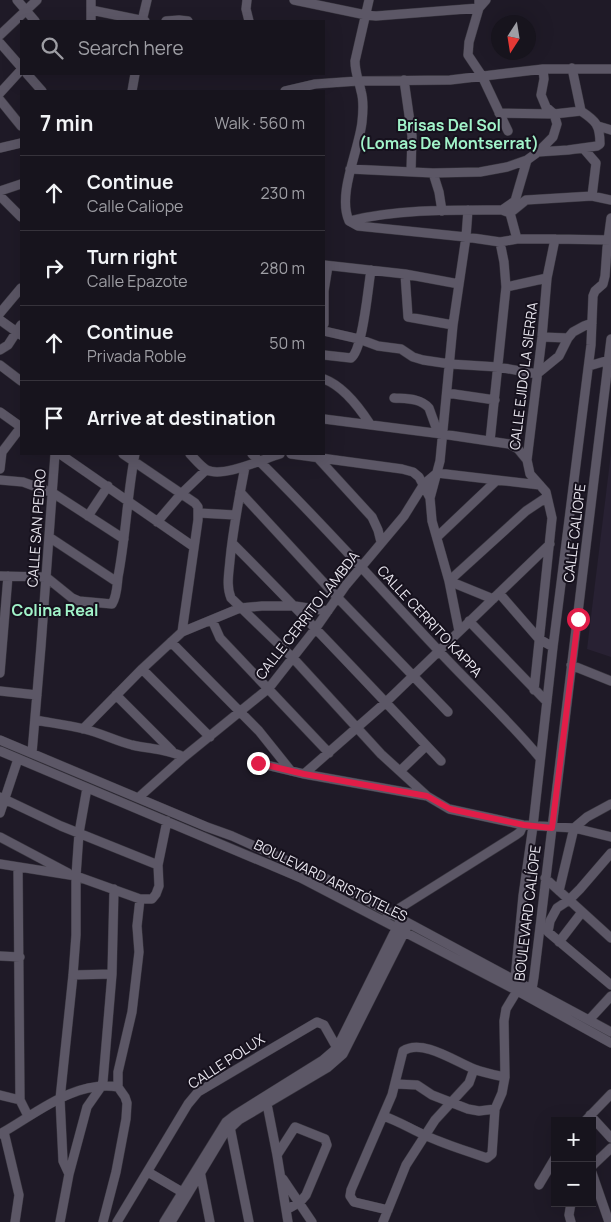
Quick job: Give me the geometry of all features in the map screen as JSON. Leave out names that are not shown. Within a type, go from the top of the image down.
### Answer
[{"type":"street","points":[[17,0],[34,20]]},
{"type":"street","points":[[0,35],[37,0]]},
{"type":"street","points":[[91,0],[91,20]]},
{"type":"street","points":[[143,20],[147,0]]},
{"type":"street","points":[[247,0],[246,9],[249,20]]},
{"type":"street","points":[[294,0],[366,16],[479,4],[486,0]]},
{"type":"street","points":[[370,0],[355,70],[362,98],[362,123],[350,169],[346,210],[349,221],[358,226],[500,242],[554,238],[610,240]]},
{"type":"street","points":[[479,4],[468,42],[468,55],[482,76],[508,131]]},
{"type":"street","points":[[91,10],[138,20]]},
{"type":"street","points":[[0,43],[20,67]]},
{"type":"street","points":[[538,152],[583,148],[600,144],[598,126],[581,111],[572,68]]},
{"type":"street","points":[[289,90],[315,84],[358,81],[450,80],[543,69],[611,68]]},
{"type":"street","points":[[0,93],[20,69]]},
{"type":"street","points":[[350,169],[433,173],[480,172],[507,168],[527,160],[553,137],[557,124],[554,114],[546,107],[541,95],[544,79],[543,69]]},
{"type":"street","points":[[29,75],[41,90]]},
{"type":"street","points":[[132,90],[135,75]]},
{"type":"street","points":[[404,80],[412,136],[410,171]]},
{"type":"street","points":[[0,100],[20,125]]},
{"type":"street","points":[[499,113],[554,114],[581,111]]},
{"type":"street","points":[[598,126],[611,130]]},
{"type":"street","points":[[0,148],[20,143]]},
{"type":"street","points":[[583,148],[596,163],[592,196]]},
{"type":"street","points":[[506,212],[514,201],[527,160]]},
{"type":"street","points":[[433,173],[442,211]]},
{"type":"street","points":[[0,191],[20,184]]},
{"type":"street","points":[[0,196],[20,216]]},
{"type":"street","points":[[349,221],[375,216],[442,211],[506,212],[526,200],[592,196],[611,200]]},
{"type":"street","points":[[430,498],[437,473],[440,433],[447,393],[453,325],[466,237],[468,210]]},
{"type":"street","points":[[506,212],[517,240]]},
{"type":"street","name":"CALLE CALIOPE","points":[[528,825],[540,758],[589,366],[593,296],[595,291],[603,284],[606,276],[611,218]]},
{"type":"street","name":"CALLE EJIDO LA SIERRA","points":[[534,690],[552,518],[544,489],[530,474],[527,460],[547,278],[554,238]]},
{"type":"street","points":[[490,441],[506,287],[500,242]]},
{"type":"street","points":[[325,282],[326,265],[405,274],[459,284]]},
{"type":"street","points":[[325,355],[351,358],[358,349],[364,325],[365,305],[371,270]]},
{"type":"street","points":[[405,274],[408,317],[453,325]]},
{"type":"street","points":[[506,287],[547,278]]},
{"type":"street","points":[[0,313],[20,291]]},
{"type":"street","points":[[0,320],[20,331],[8,345],[0,350]]},
{"type":"street","points":[[325,331],[359,339],[378,346],[401,349],[417,358],[450,364],[498,367],[537,374],[560,356],[568,338],[579,329],[592,324]]},
{"type":"street","points":[[542,337],[568,338]]},
{"type":"street","name":"CALLE CALIOPE","points":[[552,828],[611,339]]},
{"type":"street","points":[[589,366],[609,360]]},
{"type":"street","points":[[0,366],[20,380]]},
{"type":"street","points":[[325,379],[338,386],[362,412],[370,424]]},
{"type":"street","points":[[447,393],[495,400]]},
{"type":"street","points":[[394,398],[418,400],[426,405],[440,433]]},
{"type":"street","points":[[0,412],[20,426]]},
{"type":"street","points":[[325,419],[490,441],[513,446],[527,460]]},
{"type":"street","points":[[0,469],[1,452],[20,428]]},
{"type":"street","name":"CALLE SAN PEDRO","points":[[32,753],[55,455]]},
{"type":"street","points":[[62,455],[194,547]]},
{"type":"street","points":[[191,455],[206,470],[219,472],[245,467],[256,457],[270,455]]},
{"type":"street","points":[[299,455],[402,469],[413,472],[424,484],[430,498],[432,520],[459,631]]},
{"type":"street","name":"CALLE CERRITO KAPPA","points":[[256,457],[523,737],[540,758]]},
{"type":"street","points":[[316,457],[372,517],[381,542]]},
{"type":"street","points":[[0,673],[4,576],[46,577],[72,598],[79,601],[112,604],[115,599],[124,540],[134,458],[181,494],[195,502],[199,513],[182,632]]},
{"type":"street","points":[[245,467],[235,516],[227,590],[240,608],[293,658],[358,729],[427,796],[450,809],[528,825],[574,828],[611,838]]},
{"type":"street","points":[[157,522],[181,494],[206,470]]},
{"type":"street","points":[[437,473],[540,485]]},
{"type":"street","name":"CALLE CERRITO LAMBDA","points":[[138,798],[184,757],[269,688],[328,612],[337,597],[404,516],[424,484],[437,473]]},
{"type":"street","points":[[0,480],[23,482],[53,493],[124,540]]},
{"type":"street","points":[[437,537],[497,480]]},
{"type":"street","points":[[88,516],[108,486]]},
{"type":"street","points":[[240,492],[337,597],[448,712]]},
{"type":"street","points":[[448,581],[526,511],[547,497]]},
{"type":"street","points":[[199,513],[235,516]]},
{"type":"street","points":[[552,528],[568,527]]},
{"type":"street","points":[[49,537],[117,582]]},
{"type":"street","points":[[232,543],[295,606],[441,761]]},
{"type":"street","points":[[304,774],[358,729],[550,544]]},
{"type":"street","points":[[448,581],[496,596],[539,639],[553,648]]},
{"type":"street","points":[[83,729],[142,669],[182,632],[240,608],[295,606],[328,612]]},
{"type":"street","points":[[212,620],[220,638],[329,753]]},
{"type":"street","points":[[469,621],[547,702]]},
{"type":"street","points":[[171,642],[239,713],[259,731],[291,771]]},
{"type":"street","points":[[571,666],[611,681]]},
{"type":"street","points":[[142,669],[210,737]]},
{"type":"street","points":[[0,691],[37,695]]},
{"type":"street","points":[[116,695],[172,751]]},
{"type":"street","points":[[35,720],[83,729],[112,740],[172,751],[184,757]]},
{"type":"street","name":"BOULEVARD ARISTÓTELES","points":[[0,740],[277,855],[322,876],[515,979],[531,994],[611,1043]]},
{"type":"street","points":[[400,771],[426,746]]},
{"type":"street","name":"BOULEVARD ARISTÓTELES","points":[[0,751],[280,868],[517,990]]},
{"type":"street","points":[[0,813],[2,798],[18,759]]},
{"type":"street","points":[[258,763],[304,774],[427,796]]},
{"type":"street","points":[[69,1174],[63,1161],[60,1099],[76,935],[76,876],[79,834],[87,788],[91,778]]},
{"type":"street","points":[[2,798],[79,834],[158,865]]},
{"type":"street","points":[[559,891],[574,828],[587,817],[611,804]]},
{"type":"street","points":[[587,817],[590,832]]},
{"type":"street","points":[[0,837],[76,876],[140,899],[148,900],[154,897],[159,886],[158,865],[167,821]]},
{"type":"street","points":[[382,920],[516,836],[528,825]]},
{"type":"street","name":"BOULEVARD CALÍOPE","points":[[528,825],[515,979],[517,990],[531,994],[546,932],[545,878],[552,828]]},
{"type":"street","points":[[611,853],[580,890],[557,908],[546,932],[611,984]]},
{"type":"street","points":[[0,864],[76,876]]},
{"type":"street","points":[[18,868],[20,1100],[28,1116]]},
{"type":"street","points":[[545,878],[611,938]]},
{"type":"street","points":[[60,1222],[69,1174],[86,1107],[101,1087],[105,1065],[104,1049],[112,974],[114,889]]},
{"type":"street","points":[[106,1220],[126,1119],[127,1103],[118,1087],[118,1072],[132,1012],[139,952],[137,926],[140,899]]},
{"type":"street","points":[[560,942],[582,912]]},
{"type":"street","points":[[170,1221],[182,1192],[219,1130],[230,1118],[339,1058],[348,1047],[405,921]]},
{"type":"street","points":[[170,1221],[220,1139],[230,1127],[325,1064],[337,1048],[401,930]]},
{"type":"street","points":[[0,956],[20,957]]},
{"type":"street","points":[[73,975],[112,974]]},
{"type":"street","points":[[534,977],[537,987],[561,1002],[562,1006]]},
{"type":"street","points":[[383,1116],[426,1136],[468,1152],[487,1158],[491,1156],[495,1109],[502,1093],[505,1077],[504,1021],[506,1009],[517,990]]},
{"type":"street","name":"BOULEVARD ARISTÓTELES","points":[[531,994],[562,1006],[611,1032]]},
{"type":"street","points":[[589,1020],[611,996]]},
{"type":"street","name":"CALLE POLUX","points":[[118,1222],[188,1104],[198,1092],[317,1022],[324,1025],[337,1048]]},
{"type":"street","points":[[388,1210],[360,1205],[354,1202],[350,1196],[396,1084],[403,1051],[407,1049],[425,1049],[436,1051],[474,1069],[505,1077]]},
{"type":"street","points":[[383,1222],[406,1165],[435,1120],[469,1083],[474,1069]]},
{"type":"street","points":[[396,1084],[417,1085],[432,1095],[451,1103],[479,1111],[495,1109]]},
{"type":"street","points":[[15,1222],[19,1195],[2,1133],[28,1116],[60,1099],[86,1089],[109,1086],[118,1087]]},
{"type":"street","points":[[0,1094],[20,1100]]},
{"type":"street","points":[[589,1117],[611,1094]]},
{"type":"street","points":[[267,1104],[278,1155],[288,1222]]},
{"type":"street","points":[[596,1125],[611,1138]]},
{"type":"street","points":[[230,1127],[249,1222]]},
{"type":"street","points":[[278,1155],[295,1127],[319,1136],[327,1142],[309,1189],[300,1202],[286,1210]]},
{"type":"street","points":[[596,1162],[611,1148]]},
{"type":"street","points":[[0,1162],[10,1161]]},
{"type":"street","points":[[539,1184],[553,1162]]},
{"type":"street","points":[[199,1163],[210,1222]]},
{"type":"street","points":[[148,1172],[182,1192]]},
{"type":"street","points":[[281,1177],[312,1222]]},
{"type":"street","points":[[596,1185],[609,1222]]},
{"type":"shaded area","points":[[611,453],[611,657],[587,649]]},
{"type":"district","name":"Brisas Del Sol (Lomas De Montserrat)","points":[[449,134]]},
{"type":"district","name":"Colina Real","points":[[55,610]]},
{"type":"route","points":[[258,763],[304,774],[427,796],[450,809],[524,825],[552,828],[578,619]]}]
